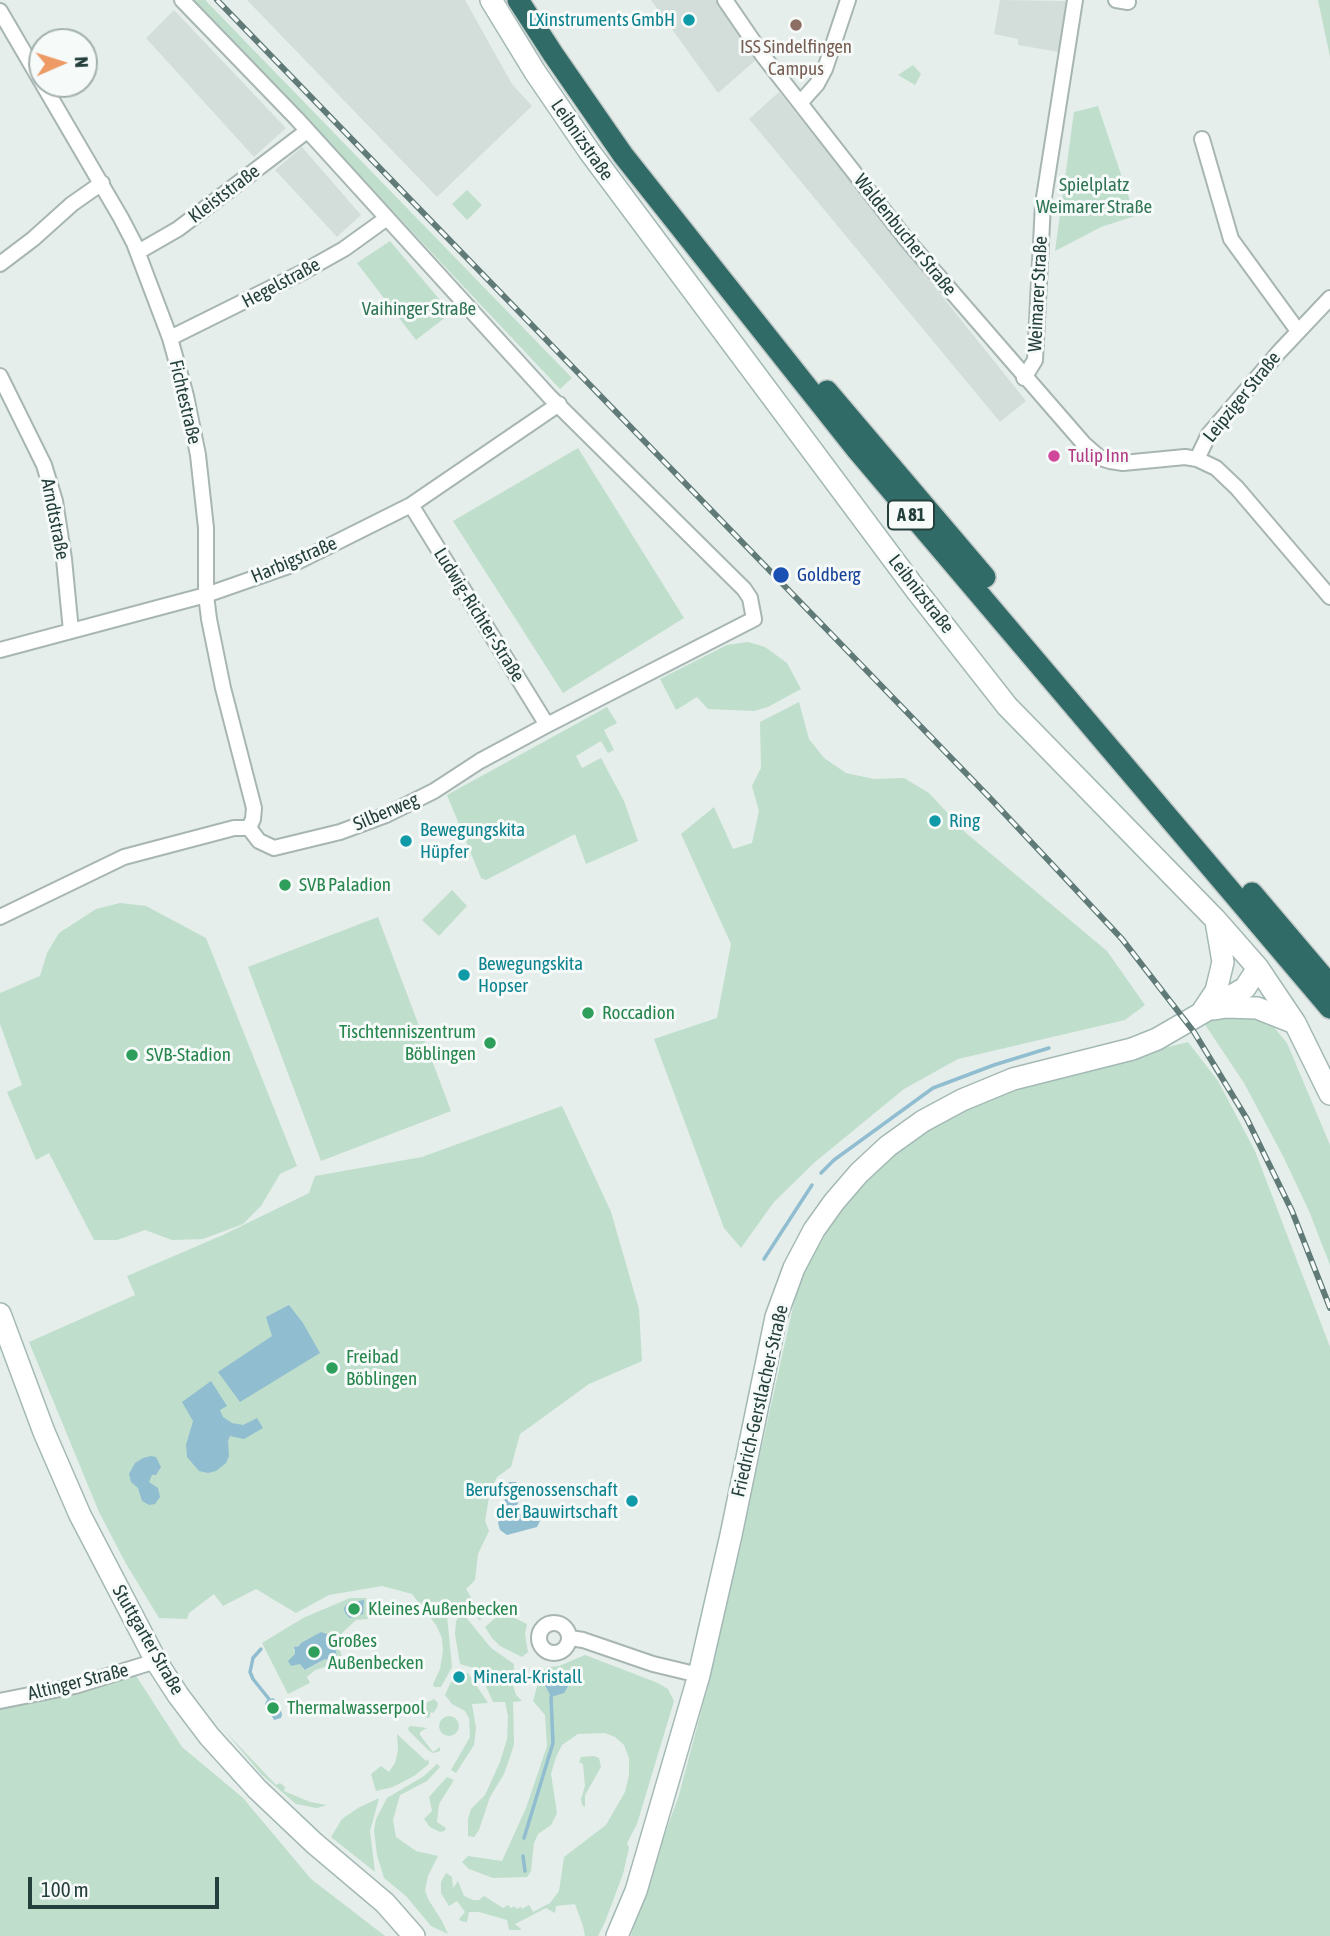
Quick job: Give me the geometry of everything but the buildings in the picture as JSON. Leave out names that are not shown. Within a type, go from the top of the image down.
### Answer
[{"type":"highway","name":"A 81","points":[[519,0],[553,54],[640,177],[848,440],[1330,1008]]},
{"type":"highway","name":"A 81","points":[[534,0],[578,68],[767,317],[886,463],[1330,985]]},
{"type":"street","points":[[182,0],[559,404]]},
{"type":"street","name":"Leibnizstraße","points":[[491,0],[535,72],[646,229],[883,546],[1007,706],[1215,919],[1258,968],[1295,1023],[1330,1094]]},
{"type":"street","name":"Waldenbucher Straße","points":[[724,0],[906,239],[1024,378],[1078,438],[1100,458]]},
{"type":"street","points":[[800,103],[817,84],[825,69],[848,0]]},
{"type":"street","name":"Weimarer Straße","points":[[1024,378],[1035,360],[1043,204],[1075,0]]},
{"type":"street","name":"Fichtestraße","points":[[0,10],[102,183],[138,252],[170,338],[186,396],[201,476],[206,528],[205,595],[223,688],[254,808],[249,828]]},
{"type":"street","name":"Kleiststraße","points":[[138,252],[178,229],[307,131]]},
{"type":"street","points":[[1202,139],[1231,239],[1298,331]]},
{"type":"street","points":[[0,264],[72,204],[102,183]]},
{"type":"street","name":"Hegelstraße","points":[[170,338],[303,272],[387,218]]},
{"type":"street","name":"Leipziger Straße","points":[[1100,458],[1123,463],[1185,457],[1197,459],[1209,434],[1330,298]]},
{"type":"street","name":"Arndtstraße","points":[[0,376],[44,465],[55,501],[71,631]]},
{"type":"street","name":"Harbigstraße","points":[[0,650],[205,595],[289,566],[411,505],[559,404]]},
{"type":"street","name":"Silberweg","points":[[249,828],[258,841],[274,848],[340,832],[403,807],[547,725],[754,619],[750,598],[744,589],[559,404]]},
{"type":"street","points":[[1197,459],[1216,468],[1230,480],[1330,597]]},
{"type":"street","name":"Ludwig-Richter-Straße","points":[[411,505],[547,725]]},
{"type":"street","points":[[0,917],[124,857],[234,828],[249,828]]},
{"type":"street","name":"Friedrich-Gerstlacher-Straße","points":[[1215,919],[1223,962],[1216,991]]},
{"type":"street","name":"Friedrich-Gerstlacher-Straße","points":[[1202,1012],[1216,991],[1235,976],[1258,968]]},
{"type":"street","name":"Friedrich-Gerstlacher-Straße","points":[[617,1936],[636,1891],[699,1675],[776,1317],[794,1268],[814,1230],[859,1172],[888,1146],[923,1121],[962,1100],[1013,1079],[1132,1049],[1157,1039],[1245,988],[1258,968]]},
{"type":"street","name":"Friedrich-Gerstlacher-Straße","points":[[1202,1012],[1226,1007],[1257,1008],[1295,1023]]},
{"type":"street","name":"Stuttgarter Straße","points":[[0,1314],[44,1432],[80,1515],[156,1661],[209,1736],[257,1789],[314,1843],[385,1903],[414,1936]]},
{"type":"street","points":[[570,1638],[653,1664],[699,1675]]},
{"type":"street","name":"Altinger Straße","points":[[0,1700],[75,1686],[156,1661]]},
{"type":"shaded area","points":[[247,0],[465,0],[512,84],[532,106],[437,197]]},
{"type":"shaded area","points":[[651,0],[718,0],[757,59],[718,93]]},
{"type":"shaded area","points":[[1000,0],[1068,1],[1059,52],[1018,45],[1018,39],[994,34]]},
{"type":"shaded area","points":[[174,10],[286,128],[254,157],[146,38]]},
{"type":"shaded area","points":[[779,92],[1026,401],[1000,422],[749,119]]},
{"type":"shaded area","points":[[302,147],[361,215],[337,237],[275,170]]},
{"type":"green space","points":[[194,0],[205,0],[572,378],[560,389]]},
{"type":"green space","points":[[1318,0],[1330,0],[1330,57]]},
{"type":"green space","points":[[913,65],[921,74],[915,85],[898,75]]},
{"type":"green space","name":"Spielplatz Weimarer Straße","points":[[1098,106],[1135,216],[1101,227],[1055,251],[1074,112]]},
{"type":"green space","points":[[467,190],[482,205],[467,220],[452,204]]},
{"type":"green space","name":"Vaihinger Straße","points":[[390,241],[451,313],[416,340],[357,263]]},
{"type":"green space","points":[[578,448],[684,618],[563,693],[453,521]]},
{"type":"green space","points":[[748,642],[765,647],[787,663],[801,689],[768,707],[754,711],[708,709],[697,697],[676,710],[660,679],[727,645]]},
{"type":"green space","points":[[799,702],[809,739],[824,758],[846,773],[874,779],[904,778],[929,793],[966,833],[1107,951],[1145,1005],[1125,1020],[958,1059],[904,1089],[815,1162],[774,1202],[741,1248],[724,1228],[654,1039],[717,1018],[731,944],[681,834],[714,807],[733,849],[752,843],[759,811],[752,786],[761,768],[760,722]]},
{"type":"green space","points":[[607,707],[617,723],[604,730],[614,750],[608,753],[601,741],[576,756],[582,768],[601,758],[624,801],[638,841],[586,864],[575,834],[486,880],[481,878],[447,795]]},
{"type":"green space","points":[[452,890],[467,906],[439,936],[422,920]]},
{"type":"green space","name":"SVB-Stadion","points":[[120,903],[146,906],[206,938],[297,1166],[280,1174],[261,1206],[243,1224],[203,1239],[172,1240],[145,1230],[117,1240],[94,1240],[49,1153],[36,1160],[7,1092],[22,1085],[0,1024],[0,993],[40,976],[47,953],[59,933],[96,909]]},
{"type":"green space","points":[[378,917],[451,1111],[321,1161],[248,967]]},
{"type":"green space","points":[[1248,1012],[1273,1026],[1287,1043],[1330,1145],[1330,1265],[1283,1156],[1244,1083],[1204,1023],[1224,1013]]},
{"type":"green space","points":[[1188,1042],[1218,1081],[1255,1151],[1330,1347],[1330,1936],[631,1936],[640,1903],[679,1795],[710,1678],[799,1280],[842,1205],[926,1125],[1028,1082]]},
{"type":"green space","name":"Freibad Böblingen","points":[[562,1106],[611,1212],[639,1309],[642,1361],[589,1384],[520,1434],[511,1467],[497,1477],[490,1491],[485,1521],[489,1531],[478,1554],[475,1580],[466,1589],[482,1616],[480,1621],[470,1608],[462,1606],[447,1616],[452,1667],[441,1687],[434,1687],[433,1684],[440,1669],[443,1651],[442,1638],[436,1625],[412,1594],[382,1586],[329,1595],[296,1613],[256,1589],[223,1606],[214,1594],[189,1613],[187,1619],[159,1618],[99,1512],[29,1342],[135,1295],[127,1276],[223,1235],[309,1193],[315,1176],[422,1157]]},
{"type":"green space","points":[[350,1598],[366,1598],[368,1619],[356,1620],[342,1633],[338,1645],[344,1662],[338,1662],[334,1641],[321,1632],[296,1646],[293,1650],[306,1670],[325,1659],[333,1665],[315,1670],[307,1677],[310,1683],[288,1694],[262,1643],[303,1618]]},
{"type":"green space","points":[[502,1612],[527,1624],[525,1634],[528,1652],[522,1657],[500,1646],[485,1627]]},
{"type":"green space","points":[[460,1616],[465,1616],[491,1648],[514,1664],[513,1685],[516,1695],[522,1701],[513,1702],[514,1744],[504,1774],[490,1797],[474,1837],[468,1836],[468,1819],[471,1809],[485,1795],[500,1762],[507,1739],[508,1716],[505,1702],[493,1702],[474,1668],[460,1664],[455,1634],[456,1621]]},
{"type":"green space","points":[[585,1655],[658,1683],[668,1689],[674,1701],[637,1824],[627,1843],[629,1848],[623,1874],[605,1922],[598,1936],[585,1936],[575,1904],[556,1906],[555,1913],[546,1908],[515,1924],[522,1930],[509,1930],[507,1920],[479,1912],[469,1912],[467,1922],[461,1921],[459,1919],[465,1912],[457,1901],[449,1906],[441,1893],[441,1882],[446,1873],[452,1877],[453,1888],[458,1881],[464,1896],[479,1900],[484,1896],[503,1908],[508,1905],[522,1909],[529,1905],[533,1912],[550,1903],[559,1891],[564,1857],[606,1825],[625,1792],[629,1758],[624,1745],[605,1733],[578,1734],[562,1745],[556,1757],[551,1774],[557,1813],[551,1825],[538,1834],[534,1843],[531,1871],[527,1877],[493,1878],[469,1869],[462,1862],[468,1856],[502,1861],[526,1808],[547,1746],[545,1715],[533,1701],[541,1672],[547,1667],[559,1666]]},
{"type":"green space","points":[[133,1671],[182,1747],[243,1798],[311,1879],[385,1936],[0,1936],[0,1709],[78,1694]]},
{"type":"green space","points":[[459,1672],[468,1673],[488,1703],[472,1704],[476,1728],[474,1745],[456,1773],[451,1770],[470,1737],[469,1718],[465,1711],[452,1704],[445,1695]]},
{"type":"green space","points":[[434,1699],[438,1703],[437,1708],[431,1712],[429,1718],[411,1714],[413,1709]]},
{"type":"green space","points":[[449,1716],[456,1719],[459,1726],[456,1733],[449,1736],[442,1733],[439,1726],[442,1719]]},
{"type":"green space","points":[[410,1726],[427,1728],[420,1732],[420,1735],[433,1752],[440,1747],[440,1751],[433,1753],[428,1750],[409,1731]]},
{"type":"green space","points":[[225,1731],[276,1785],[280,1783],[285,1787],[284,1791],[310,1802],[327,1805],[317,1808],[296,1804],[262,1775]]},
{"type":"green space","points":[[397,1734],[426,1761],[428,1759],[429,1764],[393,1787],[376,1791],[371,1774],[381,1766],[389,1772],[395,1763]]},
{"type":"green space","points":[[581,1757],[599,1758],[601,1767],[585,1795],[585,1807],[581,1799],[585,1786],[583,1764],[579,1762]]},
{"type":"green space","points":[[437,1764],[440,1767],[427,1781],[400,1795],[393,1820],[396,1837],[416,1851],[438,1856],[428,1876],[425,1890],[448,1934],[431,1926],[406,1896],[384,1878],[377,1855],[374,1830],[376,1819],[387,1798],[424,1776]]},
{"type":"green space","points":[[447,1777],[454,1780],[439,1804],[437,1822],[446,1828],[440,1832],[430,1827],[424,1819],[432,1811],[429,1797]]},
{"type":"green space","points":[[379,1798],[370,1831],[375,1872],[331,1837],[342,1819]]},
{"type":"water","points":[[289,1305],[320,1353],[240,1402],[218,1372],[272,1336],[266,1317]]},
{"type":"water","points":[[211,1381],[227,1406],[220,1410],[223,1417],[232,1423],[243,1425],[257,1418],[263,1428],[244,1439],[230,1436],[226,1463],[216,1471],[208,1473],[199,1471],[187,1457],[186,1445],[193,1421],[182,1402]]},
{"type":"water","points":[[151,1456],[156,1457],[161,1467],[149,1482],[158,1488],[160,1497],[155,1504],[149,1505],[142,1501],[129,1474],[135,1463]]},
{"type":"water","points":[[516,1482],[522,1487],[517,1506],[519,1513],[524,1517],[537,1513],[542,1517],[537,1527],[507,1535],[500,1530],[498,1523],[505,1502],[503,1490],[505,1484]]},
{"type":"water","name":"Kleines Außenbecken","points":[[364,1600],[363,1614],[350,1618],[345,1613],[347,1604]]},
{"type":"water","name":"Großes Außenbecken","points":[[321,1632],[334,1641],[338,1662],[333,1665],[325,1659],[305,1670],[300,1664],[291,1666],[288,1661],[295,1654],[294,1647]]},
{"type":"water","points":[[548,1673],[568,1677],[570,1683],[564,1693],[551,1697],[544,1683]]},
{"type":"water","name":"Thermalwasserpool","points":[[273,1698],[278,1702],[282,1714],[281,1718],[274,1720],[265,1704]]},
{"type":"waterway","points":[[821,1173],[834,1160],[933,1088],[1049,1048]]},
{"type":"waterway","points":[[764,1259],[812,1185]]},
{"type":"waterway","points":[[261,1649],[253,1658],[250,1672],[269,1699]]},
{"type":"waterway","points":[[524,1838],[553,1743],[551,1697]]},
{"type":"waterway","points":[[523,1856],[525,1871]]},
{"type":"railway","points":[[217,0],[990,798],[1122,939],[1194,1032],[1247,1119],[1292,1211],[1330,1308]]},
{"type":"place","name":"LXinstruments GmbH","points":[[689,20]]},
{"type":"place","name":"ISS Sindelfingen Campus","points":[[796,25]]},
{"type":"place","name":"Tulip Inn","points":[[1054,456]]},
{"type":"place","name":"Goldberg","points":[[781,575]]},
{"type":"place","name":"Ring","points":[[935,821]]},
{"type":"place","name":"Bewegungskita Hüpfer","points":[[406,841]]},
{"type":"place","name":"SVB Paladion","points":[[285,885]]},
{"type":"place","name":"Bewegungskita Hopser","points":[[464,975]]},
{"type":"place","name":"Roccadion","points":[[588,1013]]},
{"type":"place","name":"Tischtenniszentrum Böblingen","points":[[490,1043]]},
{"type":"place","name":"SVB-Stadion","points":[[132,1055]]},
{"type":"place","name":"Freibad Böblingen","points":[[332,1368]]},
{"type":"place","name":"Berufsgenossenschaft der Bauwirtschaft","points":[[632,1501]]},
{"type":"place","name":"Kleines Außenbecken","points":[[354,1609]]},
{"type":"place","name":"Großes Außenbecken","points":[[314,1652]]},
{"type":"place","name":"Mineral-Kristall","points":[[459,1677]]},
{"type":"place","name":"Thermalwasserpool","points":[[273,1708]]}]
